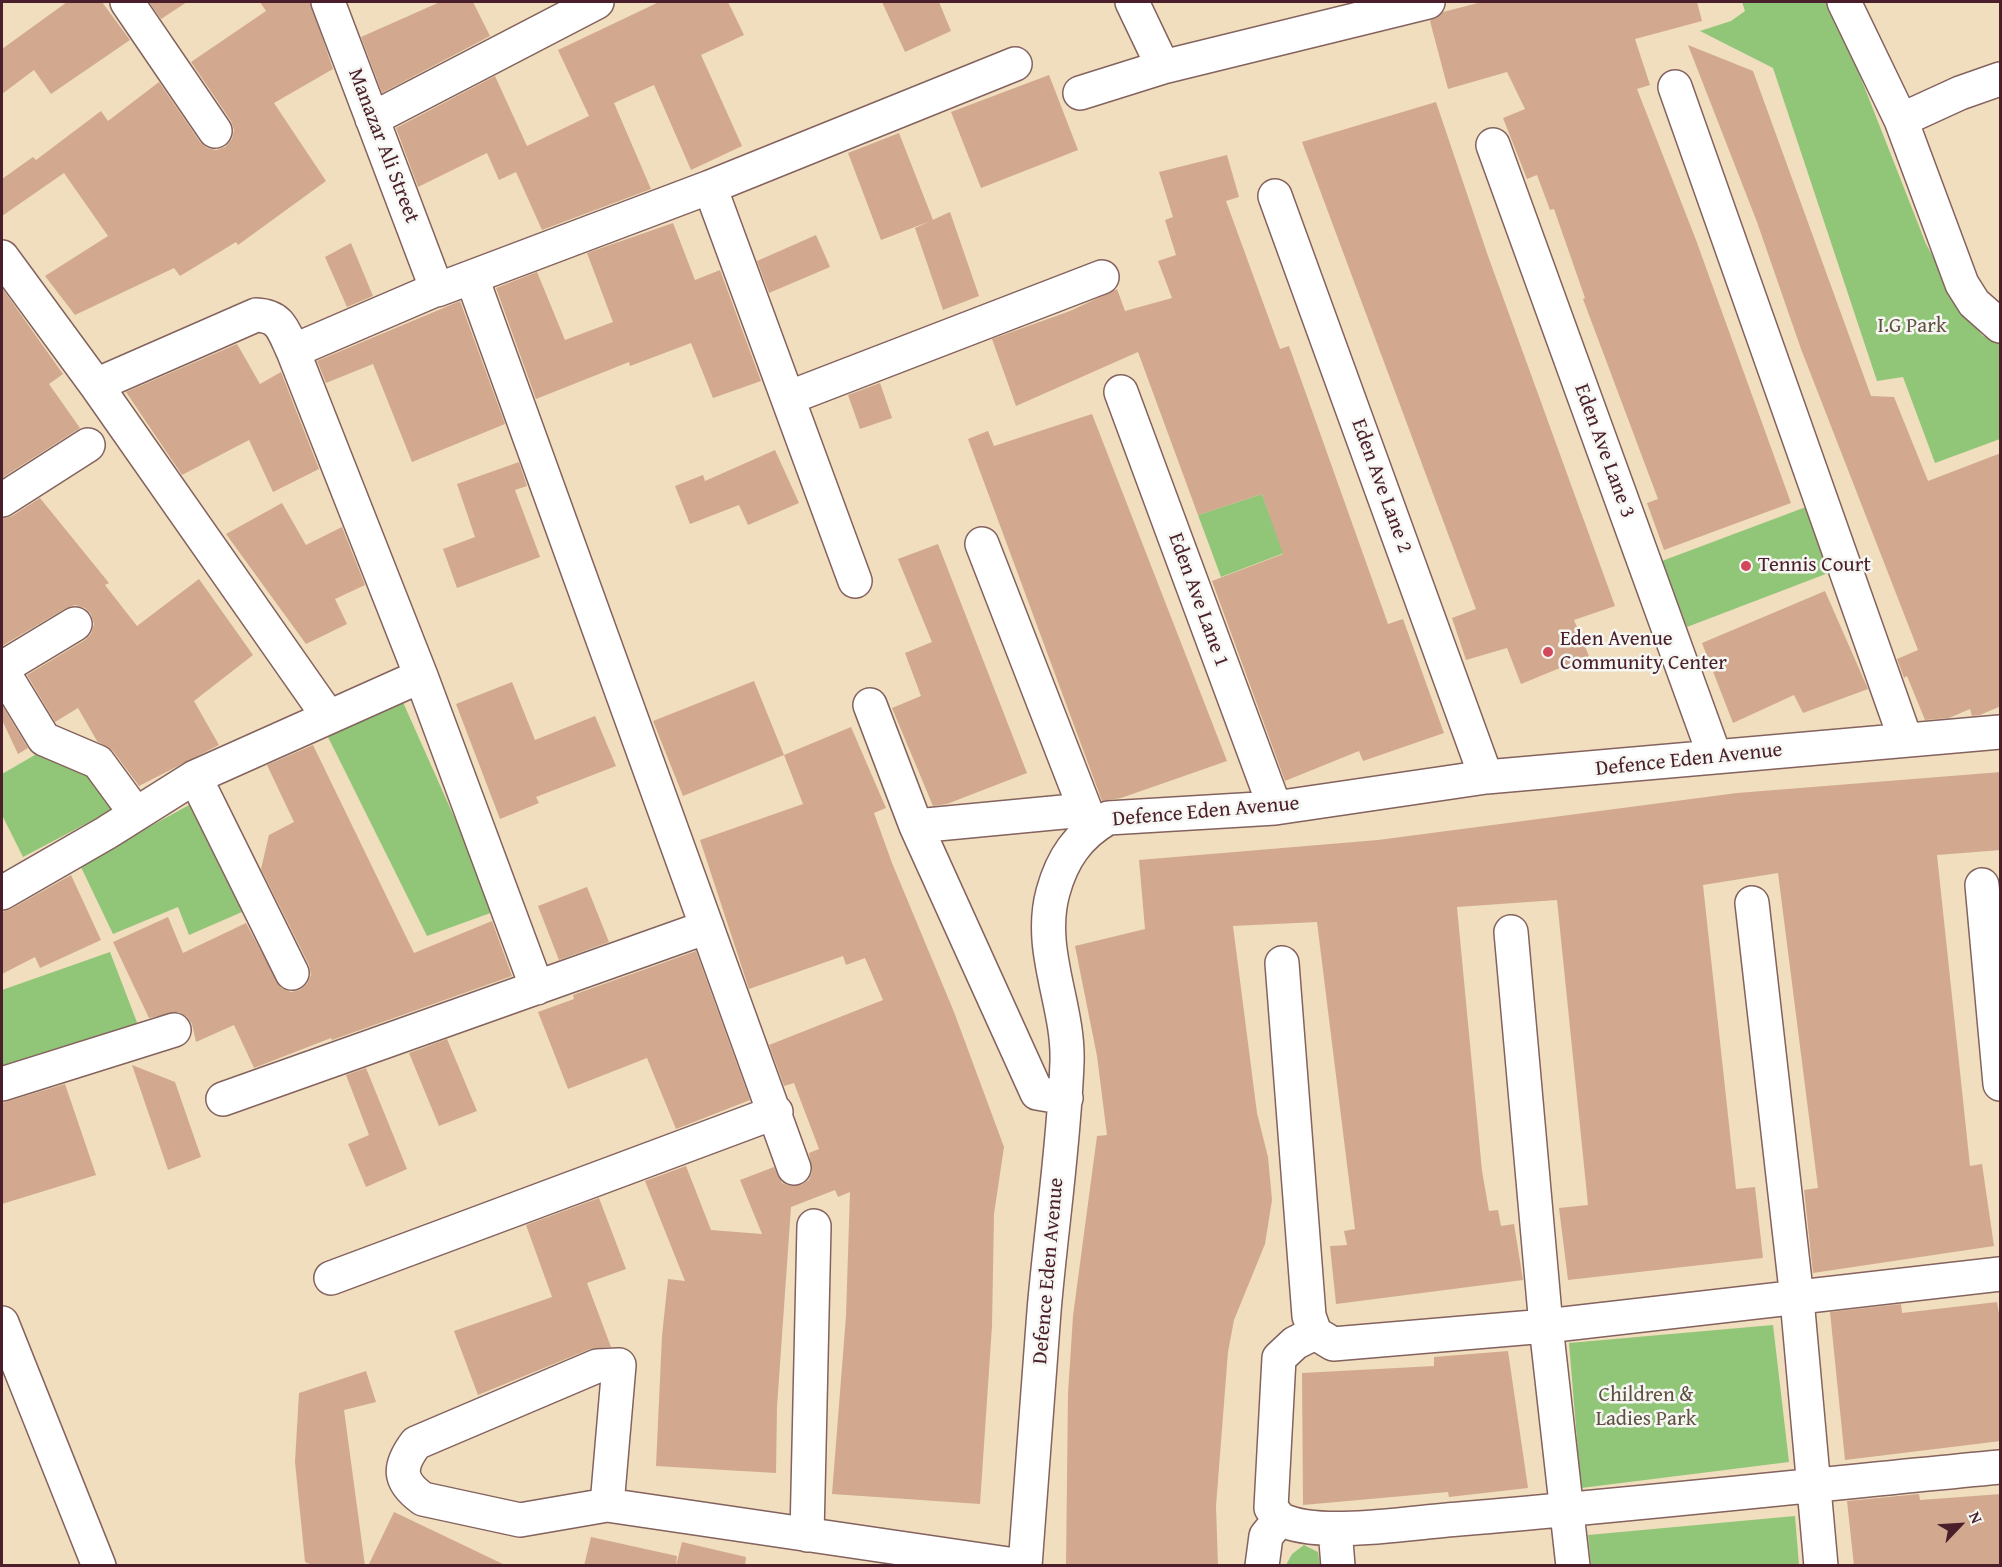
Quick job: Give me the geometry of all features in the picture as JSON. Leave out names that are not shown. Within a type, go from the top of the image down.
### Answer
[{"type":"street","points":[[129,2],[215,131]]},
{"type":"street","name":"Manazar Ali Street","points":[[328,2],[437,290]]},
{"type":"street","points":[[372,119],[597,2]]},
{"type":"street","points":[[1132,2],[1163,67]]},
{"type":"street","points":[[1080,93],[1163,67],[1428,2]]},
{"type":"street","points":[[1844,2],[1901,120],[1962,284],[1974,303],[2001,326]]},
{"type":"street","points":[[293,351],[437,290],[710,187],[1016,64]]},
{"type":"street","points":[[1901,120],[1960,93],[2001,79]]},
{"type":"street","points":[[1675,87],[1905,738]]},
{"type":"street","name":"Eden Ave Lane 3","points":[[1493,145],[1715,757]]},
{"type":"street","points":[[710,187],[855,582]]},
{"type":"street","name":"Eden Ave Lane 2","points":[[1275,196],[1486,777]]},
{"type":"street","points":[[2,257],[96,385],[328,716]]},
{"type":"street","points":[[788,398],[1102,277]]},
{"type":"street","points":[[472,278],[776,1112],[794,1168]]},
{"type":"street","points":[[96,385],[256,315],[270,315],[280,325],[293,351],[421,676],[537,988]]},
{"type":"street","name":"Eden Ave Lane 1","points":[[1121,392],[1275,808]]},
{"type":"street","points":[[2,500],[88,445]]},
{"type":"street","points":[[916,825],[1088,819],[982,544]]},
{"type":"street","points":[[75,624],[2,669],[44,738],[98,762],[136,814]]},
{"type":"street","points":[[2,893],[195,777],[421,676]]},
{"type":"street","points":[[870,705],[916,825],[1037,1093],[1066,1098]]},
{"type":"street","name":"Defence Eden Avenue","points":[[1024,1566],[1044,1311],[1066,1098],[1067,1054],[1048,939],[1050,914],[1053,892],[1069,850],[1088,819],[1275,808],[1486,777],[1905,738],[2001,732]]},
{"type":"street","points":[[195,777],[292,973]]},
{"type":"street","points":[[1982,885],[1996,976],[2001,1084]]},
{"type":"street","points":[[1752,903],[1797,1299],[1821,1566]]},
{"type":"street","points":[[223,1100],[707,927]]},
{"type":"street","points":[[1510,932],[1546,1326],[1574,1566]]},
{"type":"street","points":[[1282,963],[1309,1316],[1315,1333],[1334,1344],[1546,1326],[2001,1274]]},
{"type":"street","points":[[2,1084],[174,1030]]},
{"type":"street","points":[[331,1278],[776,1112]]},
{"type":"street","points":[[807,1535],[813,1226]]},
{"type":"street","points":[[2,1323],[99,1566]]},
{"type":"street","points":[[1315,1333],[1295,1343],[1279,1358],[1271,1508],[1280,1519],[1293,1526],[1335,1529],[1569,1510],[2001,1467]]},
{"type":"street","points":[[607,1504],[619,1365],[597,1366],[416,1443],[402,1463],[404,1478],[410,1490],[423,1499],[519,1520],[607,1504],[1024,1566]]},
{"type":"street","points":[[1262,1566],[1266,1536],[1280,1519]]},
{"type":"street","points":[[1335,1529],[1338,1566]]},
{"type":"green space","name":"I.G Park","points":[[1742,2],[1831,2],[1926,244],[1965,315],[1983,336],[2000,341],[2000,439],[1935,463],[1903,377],[1877,381],[1773,68],[1700,31],[1731,21],[1745,11]]},
{"type":"green space","points":[[1262,494],[1284,553],[1221,577],[1198,515]]},
{"type":"green space","name":"Tennis Court","points":[[1806,507],[1831,572],[1687,627],[1662,561]]},
{"type":"green space","points":[[402,700],[496,911],[427,936],[326,733]]},
{"type":"green space","points":[[40,752],[94,774],[112,810],[23,857],[2,815],[2,774]]},
{"type":"green space","points":[[189,805],[242,912],[189,935],[178,907],[113,934],[80,865]]},
{"type":"green space","points":[[110,952],[138,1025],[2,1068],[2,990]]},
{"type":"green space","name":"Children & Ladies Park","points":[[1773,1325],[1789,1462],[1581,1488],[1569,1343]]},
{"type":"green space","points":[[1795,1516],[1799,1565],[1591,1565],[1588,1535]]},
{"type":"green space","points":[[1304,1545],[1318,1552],[1320,1565],[1286,1565],[1292,1554]]},
{"type":"building","points":[[67,2],[102,2],[130,40],[51,94],[34,70],[2,94],[2,49]]},
{"type":"building","points":[[149,2],[187,2],[161,19]]},
{"type":"building","points":[[260,2],[310,2],[333,69],[274,103],[326,181],[238,245],[236,242],[180,276],[174,268],[75,315],[45,276],[108,236],[64,173],[2,216],[2,179],[33,157],[36,160],[101,111],[108,121],[159,82],[200,142],[207,148],[216,150],[225,147],[232,139],[234,130],[231,121],[191,62],[266,11]]},
{"type":"building","points":[[440,2],[473,2],[490,36],[382,93],[361,37]]},
{"type":"building","points":[[659,2],[728,2],[744,35],[701,55],[742,146],[691,170],[654,85],[614,103],[651,189],[542,230],[516,172],[499,180],[487,153],[418,187],[396,128],[495,76],[527,146],[589,116],[558,50]]},
{"type":"building","points":[[882,2],[939,2],[951,31],[905,52]]},
{"type":"building","points":[[1482,2],[1697,2],[1702,21],[1635,39],[1650,85],[1637,89],[1696,240],[1791,503],[1664,550],[1647,503],[1658,499],[1583,299],[1585,298],[1554,209],[1550,210],[1537,175],[1527,179],[1503,118],[1525,109],[1507,72],[1448,89],[1430,21],[1443,12]]},
{"type":"building","points":[[1688,45],[1753,71],[1871,396],[1894,397],[1928,481],[2001,453],[2001,706],[1980,715],[1972,716],[1970,709],[1949,718],[1925,720],[1907,676],[1904,678],[1897,659],[1918,650],[1801,349],[1757,222]]},
{"type":"building","points":[[1049,75],[1078,150],[981,188],[951,112]]},
{"type":"building","points":[[1436,102],[1488,256],[1615,606],[1574,620],[1589,656],[1521,684],[1507,648],[1466,660],[1452,618],[1476,609],[1302,142]]},
{"type":"building","points":[[899,133],[933,220],[881,240],[848,153]]},
{"type":"building","points":[[1227,155],[1239,197],[1226,201],[1280,349],[1289,346],[1388,624],[1403,619],[1444,733],[1363,761],[1359,751],[1285,781],[1212,581],[1283,554],[1262,494],[1198,515],[1138,352],[1016,406],[992,339],[1070,311],[1117,289],[1125,311],[1172,298],[1158,261],[1176,255],[1165,220],[1173,217],[1159,172]]},
{"type":"building","points":[[950,212],[979,296],[943,310],[915,228]]},
{"type":"building","points":[[673,223],[695,280],[720,270],[761,381],[713,398],[691,343],[630,366],[629,362],[536,399],[496,288],[537,272],[565,340],[613,322],[587,253]]},
{"type":"building","points":[[816,235],[830,267],[769,293],[757,261]]},
{"type":"building","points":[[351,243],[373,296],[347,307],[325,257]]},
{"type":"building","points":[[2,288],[63,374],[49,384],[80,428],[2,478]]},
{"type":"building","points":[[460,301],[505,424],[412,462],[373,364],[326,383],[317,361]]},
{"type":"building","points":[[237,344],[260,384],[281,372],[319,469],[273,492],[249,440],[182,475],[126,392]]},
{"type":"building","points":[[880,383],[892,418],[860,429],[848,395]]},
{"type":"building","points":[[1092,414],[1227,761],[1121,798],[1102,801],[968,439],[988,431],[994,446]]},
{"type":"building","points":[[775,450],[799,503],[748,525],[739,505],[690,524],[675,486],[703,475],[705,481]]},
{"type":"building","points":[[519,462],[527,486],[515,490],[540,557],[457,588],[443,549],[475,537],[457,484]]},
{"type":"building","points":[[40,498],[109,583],[105,585],[137,626],[199,579],[253,655],[194,701],[219,745],[139,786],[113,751],[97,741],[78,708],[55,722],[27,675],[85,640],[91,634],[94,624],[91,614],[85,608],[75,605],[66,608],[2,646],[2,519],[12,516]]},
{"type":"building","points":[[282,503],[306,545],[342,527],[365,585],[335,599],[347,624],[306,644],[226,534]]},
{"type":"building","points":[[938,544],[1027,773],[947,804],[933,806],[892,708],[921,696],[905,653],[932,642],[898,559]]},
{"type":"building","points":[[1825,591],[1868,689],[1803,713],[1794,695],[1733,723],[1702,643]]},
{"type":"building","points":[[754,681],[784,755],[683,796],[653,721]]},
{"type":"building","points":[[512,682],[535,740],[595,716],[616,766],[536,797],[539,803],[500,819],[456,704]]},
{"type":"building","points":[[2,705],[28,748],[18,754],[2,720]]},
{"type":"building","points":[[851,727],[886,808],[874,813],[892,863],[954,1012],[1004,1147],[994,1214],[992,1326],[980,1504],[832,1494],[846,1316],[850,1192],[838,1197],[835,1190],[791,1207],[777,1407],[776,1473],[656,1466],[662,1336],[668,1279],[685,1281],[645,1181],[686,1166],[711,1230],[762,1234],[740,1180],[774,1167],[782,1183],[791,1186],[801,1185],[809,1180],[812,1172],[809,1153],[819,1149],[794,1083],[784,1086],[769,1045],[883,1000],[865,958],[846,965],[843,956],[749,989],[700,840],[803,804],[784,755]]},
{"type":"building","points":[[313,745],[414,953],[492,921],[512,976],[332,1040],[331,1038],[254,1068],[234,1025],[196,1042],[192,1024],[179,1012],[149,1018],[113,942],[168,917],[183,953],[246,923],[281,988],[291,992],[300,990],[307,984],[311,975],[309,965],[261,869],[269,835],[294,822],[267,765]]},
{"type":"building","points":[[2001,772],[2001,850],[1937,855],[1970,1166],[1982,1164],[1994,1246],[1813,1273],[1804,1190],[1818,1188],[1778,873],[1703,885],[1736,1189],[1755,1187],[1763,1258],[1568,1280],[1559,1208],[1588,1205],[1557,900],[1457,907],[1482,1171],[1489,1211],[1498,1210],[1501,1226],[1514,1224],[1523,1280],[1336,1304],[1330,1246],[1347,1245],[1344,1231],[1355,1229],[1317,922],[1233,926],[1257,1113],[1268,1157],[1272,1200],[1265,1244],[1234,1320],[1228,1352],[1216,1506],[1218,1566],[1066,1566],[1068,1393],[1073,1316],[1097,1136],[1107,1135],[1097,1056],[1075,946],[1145,929],[1139,860],[1378,840],[1737,793]]},
{"type":"building","points":[[71,875],[101,940],[40,968],[35,957],[2,974],[2,912]]},
{"type":"building","points":[[587,887],[609,942],[559,960],[538,906]]},
{"type":"building","points":[[696,951],[750,1100],[676,1129],[647,1058],[568,1089],[538,1012],[574,999],[573,995]]},
{"type":"building","points":[[447,1039],[477,1111],[439,1126],[409,1053]]},
{"type":"building","points":[[132,1065],[175,1082],[201,1157],[168,1170]]},
{"type":"building","points":[[366,1068],[407,1169],[366,1187],[348,1144],[369,1135],[346,1075]]},
{"type":"building","points":[[65,1084],[96,1175],[2,1204],[2,1103]]},
{"type":"building","points":[[599,1198],[626,1269],[587,1283],[611,1347],[590,1349],[478,1395],[454,1331],[552,1297],[526,1225]]},
{"type":"building","points":[[1997,1302],[2001,1325],[2001,1441],[1845,1460],[1830,1312],[1901,1304],[1902,1313]]},
{"type":"building","points":[[1508,1351],[1528,1488],[1449,1497],[1448,1492],[1303,1505],[1302,1373],[1434,1366],[1434,1357]]},
{"type":"building","points":[[366,1371],[376,1402],[344,1410],[365,1566],[314,1566],[305,1562],[295,1462],[299,1393]]},
{"type":"building","points":[[1919,1494],[1920,1500],[2001,1494],[2001,1566],[1854,1566],[1847,1501]]},
{"type":"building","points":[[394,1512],[436,1532],[507,1566],[368,1566]]},
{"type":"building","points":[[591,1537],[677,1556],[676,1566],[584,1566]]},
{"type":"building","points":[[682,1542],[746,1557],[745,1566],[676,1566]]},
{"type":"place","name":"Tennis Court","points":[[1746,566]]},
{"type":"place","name":"Eden Avenue Community Center","points":[[1548,652]]}]
